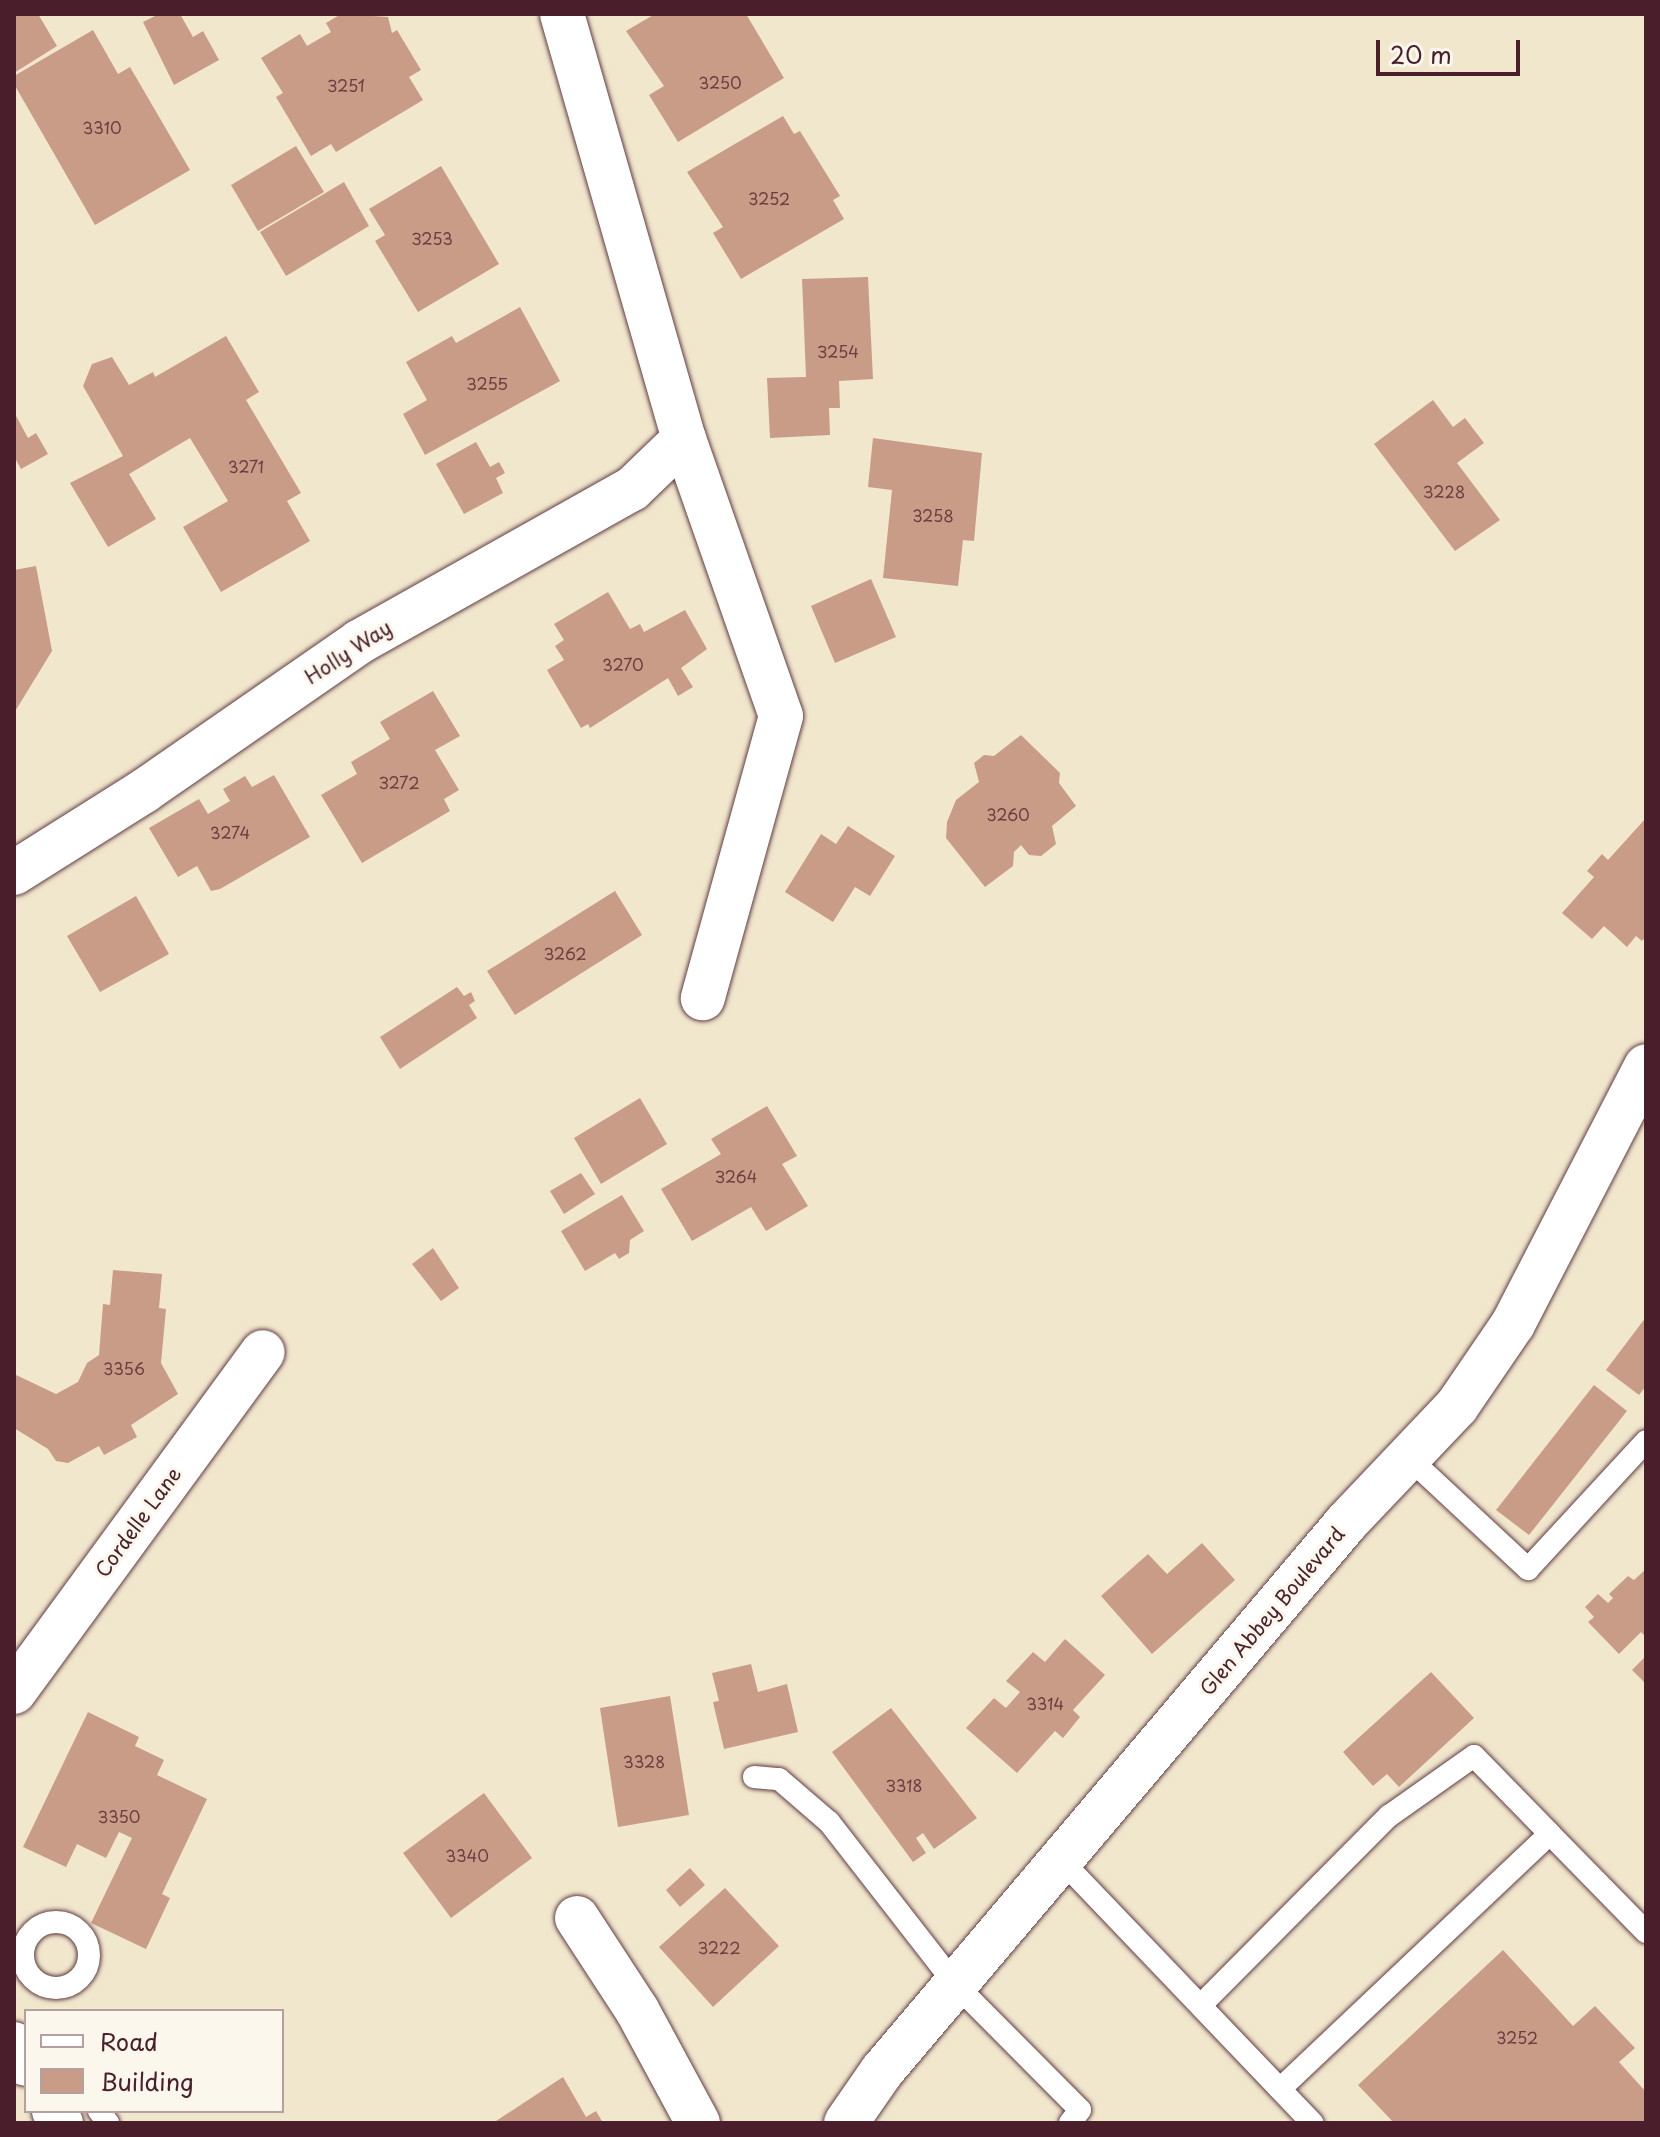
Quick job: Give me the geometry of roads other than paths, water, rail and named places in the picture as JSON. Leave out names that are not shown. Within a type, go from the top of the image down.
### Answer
[{"type":"street","points":[[562,14],[684,439],[781,716],[703,998]]},
{"type":"street","name":"Holly Way","points":[[14,873],[144,791],[359,642],[632,489],[684,439]]},
{"type":"street","name":"Glen Abbey Boulevard","points":[[846,2123],[882,2071],[1346,1523],[1457,1406],[1513,1324],[1646,1067]]},
{"type":"street","name":"Cordelle Lane","points":[[14,1692],[263,1352]]},
{"type":"street","points":[[577,1918],[637,2010],[698,2123]]},
{"type":"lane","points":[[1409,1458],[1528,1569],[1646,1441]]},
{"type":"lane","points":[[1201,2005],[1389,1816],[1474,1756],[1646,1932]]},
{"type":"lane","points":[[754,1777],[779,1779],[829,1822],[955,1984],[1081,2119]]},
{"type":"lane","points":[[1280,2089],[1550,1834]]},
{"type":"lane","points":[[1061,1860],[1312,2123]]},
{"type":"lane","points":[[49,1988],[50,2009]]}]
